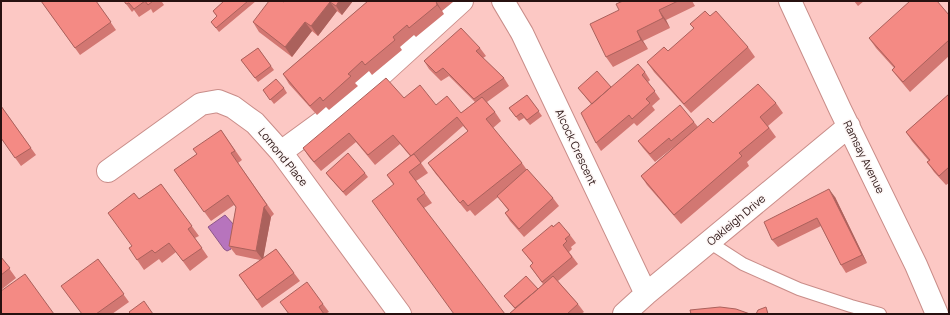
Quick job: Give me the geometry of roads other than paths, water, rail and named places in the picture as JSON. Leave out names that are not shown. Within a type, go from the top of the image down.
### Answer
[{"type":"street","points":[[281,152],[344,106],[462,1]]},
{"type":"street","name":"Alcock Crescent","points":[[503,1],[522,33],[646,294]]},
{"type":"street","name":"Ramsay Avenue","points":[[790,1],[916,265],[937,314]]},
{"type":"street","name":"Lomond Place","points":[[108,171],[201,104],[218,101],[233,107],[255,123],[281,152],[400,314]]},
{"type":"street","name":"Oakleigh Drive","points":[[624,314],[646,294],[849,126]]},
{"type":"lane","points":[[709,242],[743,264],[799,289],[880,314]]}]
